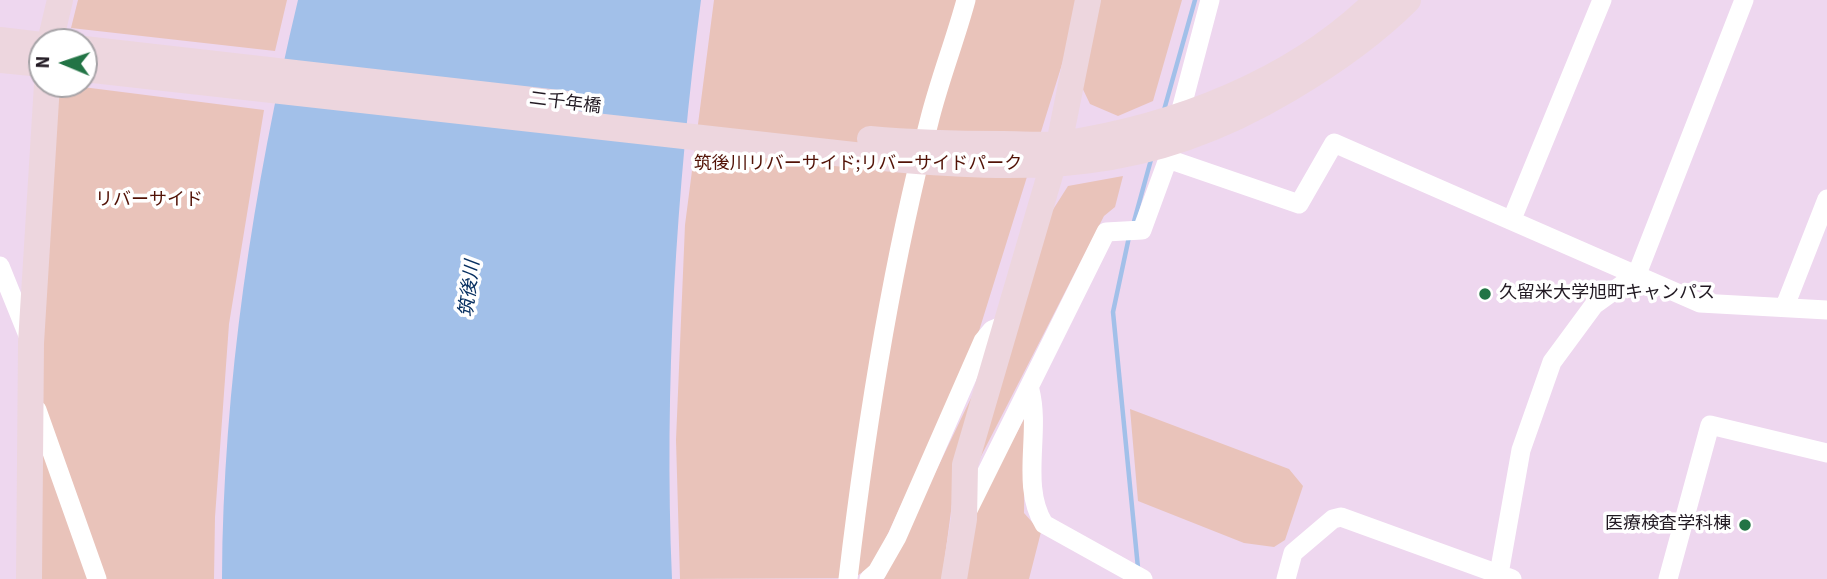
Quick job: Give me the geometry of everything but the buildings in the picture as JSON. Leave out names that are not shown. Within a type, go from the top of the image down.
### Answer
[{"type":"street","points":[[53,28],[60,0]]},
{"type":"street","points":[[848,579],[873,394],[902,235],[929,121],[966,0]]},
{"type":"street","points":[[954,579],[964,519],[965,465],[1050,155],[1088,0]]},
{"type":"street","points":[[964,519],[1106,232],[1142,230],[1168,159],[1210,0]]},
{"type":"street","points":[[1050,155],[1186,114],[1274,75],[1374,13],[1408,0]]},
{"type":"street","points":[[1512,219],[1602,0]]},
{"type":"street","points":[[1286,579],[1293,553],[1333,519],[1341,517],[1505,577],[1521,450],[1552,362],[1594,305],[1637,274],[1744,0]]},
{"type":"street","points":[[1050,155],[1124,156],[1174,144],[1228,122],[1336,61],[1374,13]]},
{"type":"street","points":[[0,40],[28,43]]},
{"type":"street","name":"二千年橋","points":[[98,51],[873,139],[1050,155]]},
{"type":"street","points":[[0,60],[28,63]]},
{"type":"street","name":"二千年橋","points":[[98,71],[948,164],[1050,155]]},
{"type":"street","points":[[29,579],[31,342],[46,98]]},
{"type":"street","points":[[1168,159],[1299,204],[1334,143],[1700,303],[1827,310]]},
{"type":"street","points":[[1785,306],[1827,199]]},
{"type":"street","points":[[0,267],[31,342]]},
{"type":"street","points":[[869,579],[877,572],[897,537],[984,341],[992,330],[1004,326]]},
{"type":"street","points":[[31,385],[44,435],[96,579]]},
{"type":"street","points":[[1030,390],[1035,409],[1032,474],[1037,513],[1044,524],[1143,579]]},
{"type":"street","points":[[1668,579],[1710,425],[1827,453]]},
{"type":"green space","points":[[78,0],[287,0],[275,51],[98,31],[98,28],[71,28]]},
{"type":"green space","name":"筑後川リバーサイド;リバーサイドパーク","points":[[714,0],[1082,0],[974,347],[874,564],[854,578],[680,579],[676,440],[685,225]]},
{"type":"green space","points":[[1097,0],[1182,0],[1153,101],[1118,116],[1090,104],[1078,79]]},
{"type":"green space","name":"リバーサイド","points":[[98,89],[264,110],[229,324],[215,517],[214,579],[36,579],[36,377],[58,98],[98,98]]},
{"type":"green space","points":[[1123,176],[1115,207],[1104,216],[976,466],[1042,227],[1068,186]]},
{"type":"green space","points":[[972,396],[953,496],[942,579],[884,579]]},
{"type":"green space","points":[[1130,409],[1289,469],[1303,486],[1285,540],[1274,547],[1244,543],[1138,501]]},
{"type":"green space","points":[[1025,417],[1024,513],[1041,532],[1029,579],[961,579],[967,526]]},
{"type":"water","name":"筑後川","points":[[298,0],[701,0],[685,144],[674,289],[670,434],[672,579],[222,579],[228,433],[244,287],[267,142]]},
{"type":"waterway","points":[[1164,110],[1195,0]]},
{"type":"waterway","points":[[1133,225],[1152,156]]},
{"type":"waterway","points":[[1129,237],[1113,312],[1138,568]]},
{"type":"place","name":"久留米大学旭町キャンパス","points":[[1485,294]]},
{"type":"place","name":"医療検査学科棟","points":[[1745,525]]}]
